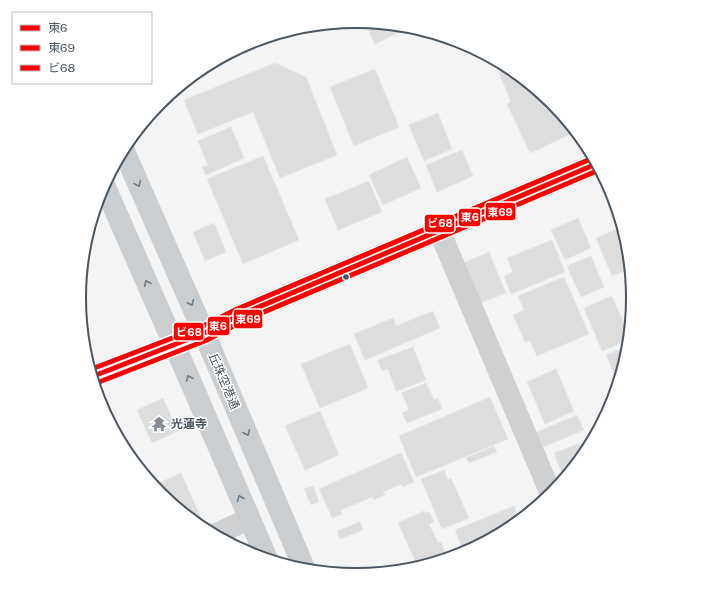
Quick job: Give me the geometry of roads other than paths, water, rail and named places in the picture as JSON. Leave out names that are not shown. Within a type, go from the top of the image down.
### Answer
[{"type":"main road","name":"丘珠空港通","points":[[126,156],[204,333],[302,563]]},
{"type":"main road","points":[[107,192],[264,552]]},
{"type":"street","points":[[97,375],[204,333],[240,315],[591,166]]},
{"type":"street","points":[[439,230],[548,487]]},
{"type":"street","points":[[220,532],[250,519]]},
{"type":"place","name":"光蓮寺","points":[[159,424]]}]
